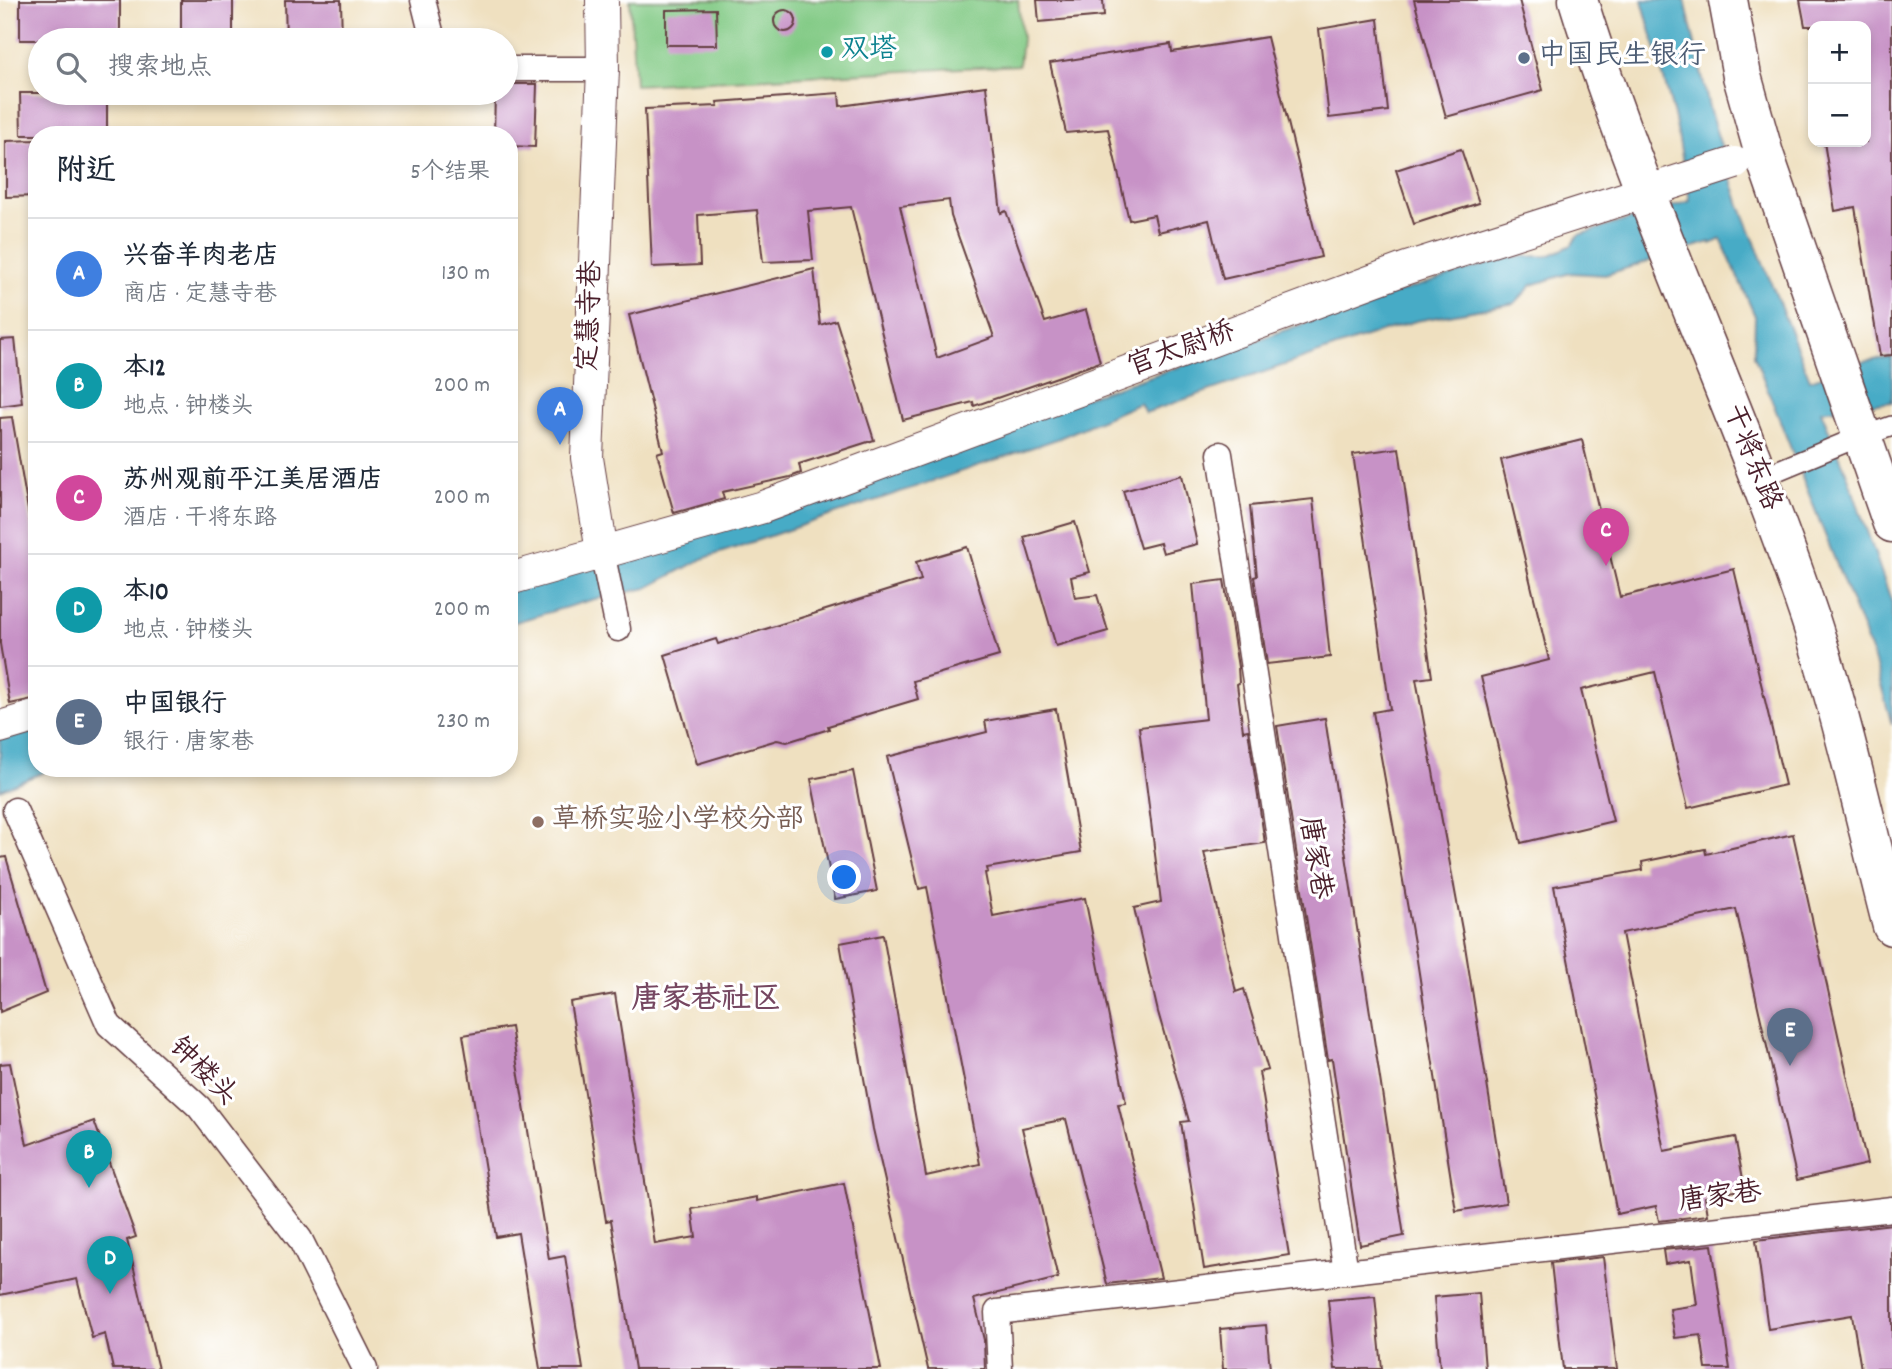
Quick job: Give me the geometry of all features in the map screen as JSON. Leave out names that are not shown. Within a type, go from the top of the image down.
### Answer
[{"type":"main road","name":"干将东路","points":[[1578,0],[1625,140],[1655,194],[1680,281],[1769,474],[1800,590],[1838,708],[1892,926]]},
{"type":"main road","points":[[1728,0],[1742,76],[1750,159],[1836,360],[1864,432],[1892,523]]},
{"type":"street","points":[[423,0],[430,28]]},
{"type":"street","name":"定慧寺巷","points":[[602,0],[603,69],[587,458],[618,629]]},
{"type":"street","points":[[518,69],[603,69]]},
{"type":"street","name":"官太尉桥","points":[[518,577],[604,558],[763,507],[1407,268],[1655,194],[1750,159]]},
{"type":"street","points":[[1769,474],[1864,432]]},
{"type":"street","name":"唐家巷","points":[[1220,454],[1346,1272]]},
{"type":"street","points":[[0,727],[28,719]]},
{"type":"street","name":"钟楼头","points":[[15,810],[109,1025],[200,1107],[300,1239],[365,1369]]},
{"type":"street","name":"唐家巷","points":[[1000,1369],[997,1312],[1892,1209]]},
{"type":"green space","name":"双塔","points":[[630,0],[1018,0],[1022,39],[1019,65],[635,85]]},
{"type":"water","points":[[1642,0],[1685,0],[1710,112],[1740,205],[1810,380],[1862,362],[1892,357],[1892,402],[1821,411],[1847,474],[1892,603],[1892,725],[1874,659],[1754,355],[1755,316],[1721,239],[1605,275],[1570,273],[1532,285],[1515,303],[1416,321],[1145,413],[1140,403],[1057,439],[702,559],[647,588],[591,600],[518,621],[518,583],[1509,257],[1548,256],[1572,245],[1578,235],[1690,201],[1675,119]]},
{"type":"water","points":[[28,727],[28,777],[32,777],[0,790],[0,738]]},
{"type":"building","points":[[20,0],[120,0],[120,28],[28,28],[28,40],[20,40]]},
{"type":"building","points":[[181,0],[233,0],[233,28],[181,28]]},
{"type":"building","points":[[285,0],[341,0],[342,28],[286,28]]},
{"type":"building","points":[[1037,0],[1103,0],[1104,16],[1039,22]]},
{"type":"building","points":[[1414,0],[1519,0],[1543,90],[1446,117]]},
{"type":"building","points":[[1800,0],[1892,0],[1892,355],[1880,356],[1855,207],[1835,211],[1825,147],[1871,147],[1871,21],[1808,21],[1808,26],[1805,26]]},
{"type":"building","points":[[716,9],[717,45],[666,45],[666,10]]},
{"type":"building","points":[[785,10],[793,13],[796,21],[793,29],[785,32],[777,29],[774,21],[777,13]]},
{"type":"building","points":[[1378,19],[1388,111],[1329,118],[1319,29]]},
{"type":"building","points":[[1267,37],[1321,257],[1223,279],[1209,220],[1158,232],[1154,215],[1129,220],[1108,129],[1066,133],[1050,63],[1171,44],[1172,52]]},
{"type":"building","points":[[518,84],[537,84],[535,147],[518,146],[518,126],[494,126],[495,105],[518,105]]},
{"type":"building","points":[[986,86],[1001,213],[1006,211],[1045,322],[1086,310],[1100,362],[974,406],[973,402],[903,420],[851,207],[808,211],[813,260],[763,262],[757,210],[698,215],[700,265],[652,267],[645,109],[718,106],[717,102],[839,93],[840,106]],"holes":[[[949,200],[951,216],[994,337],[937,358],[900,206]]]},
{"type":"building","points":[[20,93],[28,93],[28,105],[107,105],[107,126],[28,126],[28,135],[21,135]]},
{"type":"building","points":[[28,140],[28,196],[6,197],[6,141]]},
{"type":"building","points":[[1461,149],[1479,203],[1414,224],[1396,170]]},
{"type":"building","points":[[814,269],[820,325],[836,320],[874,440],[799,464],[801,473],[722,492],[724,499],[674,513],[657,453],[663,451],[629,315]]},
{"type":"building","points":[[15,339],[22,403],[0,406],[0,340]]},
{"type":"building","points":[[12,417],[28,510],[28,700],[10,704],[0,644],[0,418]]},
{"type":"building","points":[[1582,440],[1620,597],[1734,569],[1785,785],[1688,808],[1655,672],[1581,690],[1613,821],[1521,843],[1481,677],[1549,660],[1501,460]]},
{"type":"building","points":[[1399,448],[1432,677],[1416,679],[1465,946],[1506,1203],[1456,1211],[1416,954],[1373,712],[1390,709],[1353,454]]},
{"type":"building","points":[[1182,475],[1197,544],[1163,553],[1160,543],[1140,548],[1123,491]]},
{"type":"building","points":[[1313,499],[1330,657],[1267,664],[1254,577],[1257,576],[1250,506]]},
{"type":"building","points":[[1075,522],[1090,572],[1071,577],[1075,598],[1097,595],[1108,631],[1056,646],[1024,537]]},
{"type":"building","points":[[967,547],[999,656],[913,681],[918,699],[828,726],[829,729],[787,742],[777,740],[697,764],[665,655],[716,639],[718,644],[921,580],[916,562]]},
{"type":"building","points":[[1224,580],[1238,667],[1237,684],[1243,731],[1248,730],[1265,843],[1204,852],[1236,992],[1244,989],[1268,1070],[1259,1072],[1289,1255],[1204,1269],[1181,1122],[1189,1121],[1158,1012],[1134,908],[1161,902],[1139,727],[1206,719],[1193,584]]},
{"type":"building","points":[[1056,709],[1081,852],[987,868],[988,872],[985,873],[993,916],[1085,898],[1126,1103],[1118,1104],[1161,1278],[1107,1284],[1066,1119],[1022,1128],[1058,1278],[974,1299],[984,1340],[985,1369],[928,1369],[873,1129],[840,943],[883,935],[926,1176],[980,1164],[927,887],[919,889],[887,757],[987,732],[985,721]]},
{"type":"building","points":[[1325,718],[1404,1236],[1360,1245],[1332,1059],[1328,1060],[1277,726]]},
{"type":"building","points":[[853,771],[877,891],[835,899],[811,779]]},
{"type":"building","points":[[1793,834],[1867,1164],[1797,1180],[1736,909],[1622,933],[1664,1151],[1735,1137],[1745,1189],[1705,1197],[1708,1215],[1659,1221],[1656,1206],[1617,1214],[1554,886],[1643,870],[1642,862],[1705,849],[1706,854]]},
{"type":"building","points":[[6,857],[46,993],[0,1012],[0,858]]},
{"type":"building","points":[[615,994],[655,1244],[696,1237],[692,1209],[757,1197],[757,1201],[844,1183],[881,1369],[635,1369],[611,1220],[606,1221],[570,1002]]},
{"type":"building","points":[[511,1027],[549,1259],[565,1256],[583,1369],[540,1369],[518,1233],[496,1237],[463,1035]]},
{"type":"building","points":[[10,1063],[27,1145],[94,1121],[136,1237],[127,1240],[158,1369],[113,1369],[105,1334],[92,1338],[77,1279],[0,1295],[0,1064]]},
{"type":"building","points":[[1892,1224],[1892,1369],[1861,1369],[1852,1315],[1768,1329],[1756,1240]]},
{"type":"building","points":[[1712,1245],[1730,1369],[1706,1369],[1701,1335],[1675,1338],[1670,1309],[1697,1305],[1691,1260],[1665,1264],[1663,1250]]},
{"type":"building","points":[[1603,1257],[1617,1369],[1563,1369],[1551,1263]]},
{"type":"building","points":[[1479,1293],[1485,1369],[1440,1369],[1434,1297]]},
{"type":"building","points":[[1375,1296],[1382,1369],[1335,1369],[1328,1300]]},
{"type":"building","points":[[1266,1325],[1270,1369],[1223,1369],[1220,1329]]},
{"type":"place","name":"双塔","points":[[827,52]]},
{"type":"place","name":"中国民生银行","points":[[1524,58]]},
{"type":"place","name":"兴奋羊肉老店","points":[[560,445]]},
{"type":"place","name":"苏州观前平江美居酒店","points":[[1606,566]]},
{"type":"place","name":"草桥实验小学校分部","points":[[538,822]]},
{"type":"place","name":"中国银行","points":[[1790,1066]]},
{"type":"place","name":"本12","points":[[89,1188]]},
{"type":"place","name":"本10","points":[[110,1294]]},
{"type":"district","name":"唐家巷社区","points":[[706,1001]]}]
